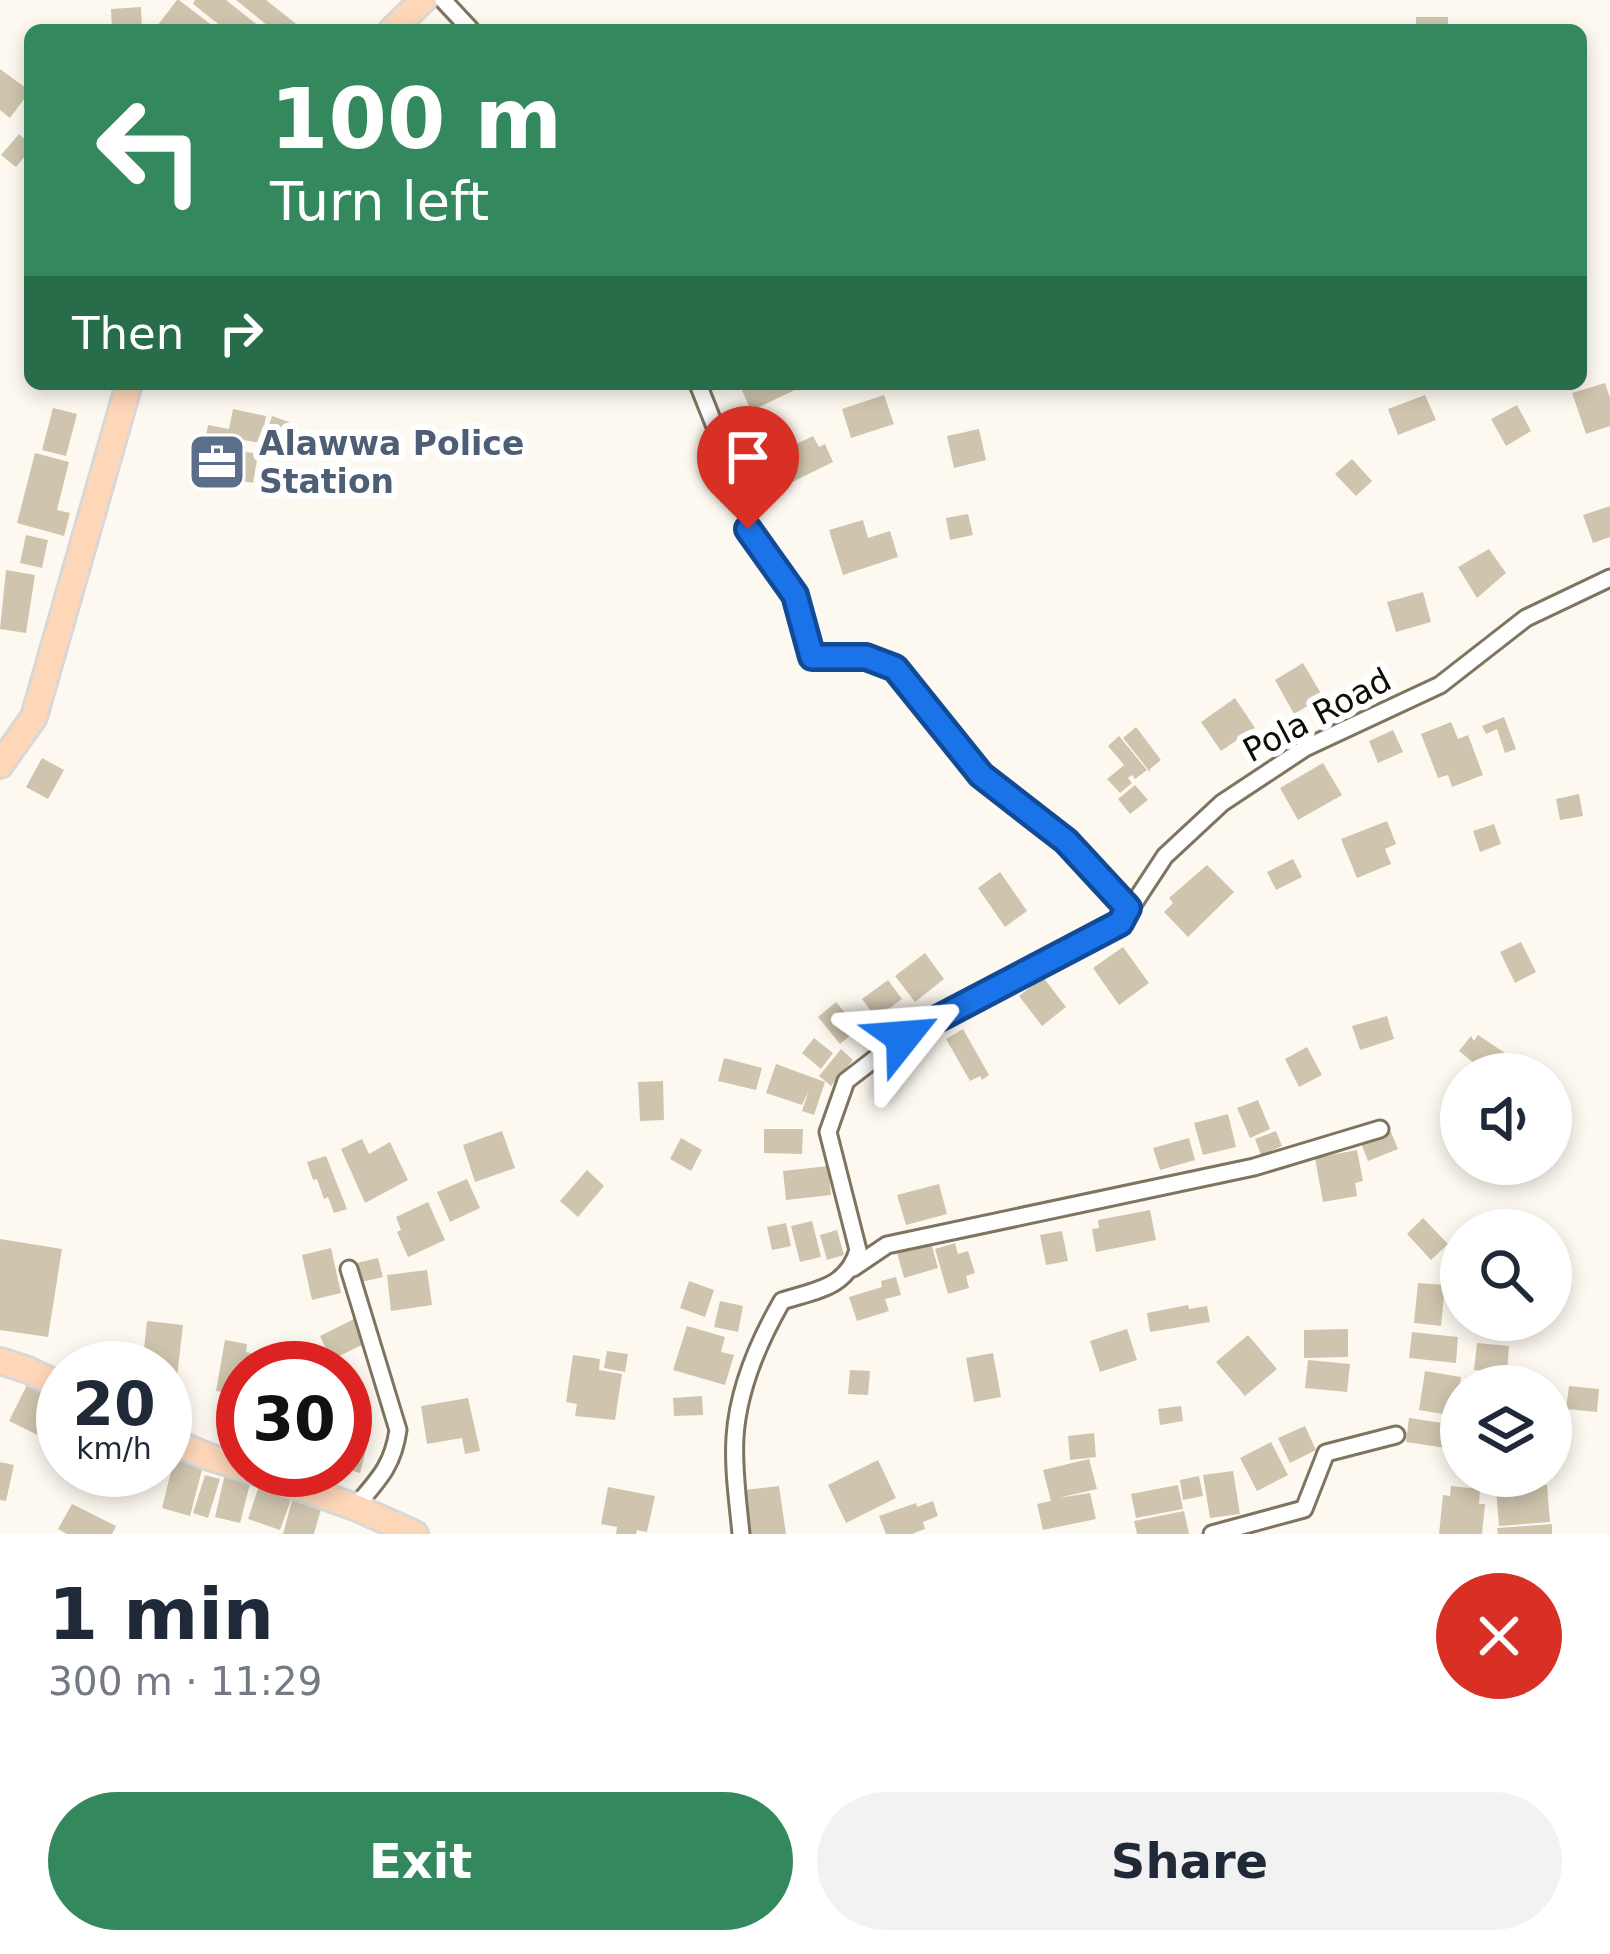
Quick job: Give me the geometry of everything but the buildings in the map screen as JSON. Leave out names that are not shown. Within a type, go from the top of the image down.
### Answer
[{"type":"main road","points":[[398,24],[423,0]]},
{"type":"main road","points":[[0,765],[34,717],[127,390]]},
{"type":"main road","points":[[0,1361],[36,1376]]},
{"type":"main road","points":[[327,1497],[415,1534]]},
{"type":"street","points":[[443,0],[465,24]]},
{"type":"street","points":[[700,390],[747,507],[748,529],[795,595],[812,657],[866,657],[895,668],[981,775],[1066,841],[1128,908]]},
{"type":"street","name":"Pola Road","points":[[853,1268],[858,1250],[828,1132],[846,1081],[903,1037],[1120,923],[1165,856],[1222,803],[1305,748],[1440,685],[1526,618],[1610,578]]},
{"type":"street","points":[[741,1534],[735,1436],[764,1332],[782,1301],[836,1283],[887,1245],[1254,1167],[1379,1129]]},
{"type":"street","points":[[349,1269],[398,1430],[395,1452],[385,1472],[355,1507]]},
{"type":"street","points":[[1212,1534],[1304,1509],[1326,1453],[1396,1436]]},
{"type":"place","name":"Alawwa Police Station","points":[[217,462]]},
{"type":"route","points":[[748,529],[795,595],[812,657],[866,657],[895,668],[981,775],[1066,841],[1128,908],[1120,923],[903,1037]]}]
